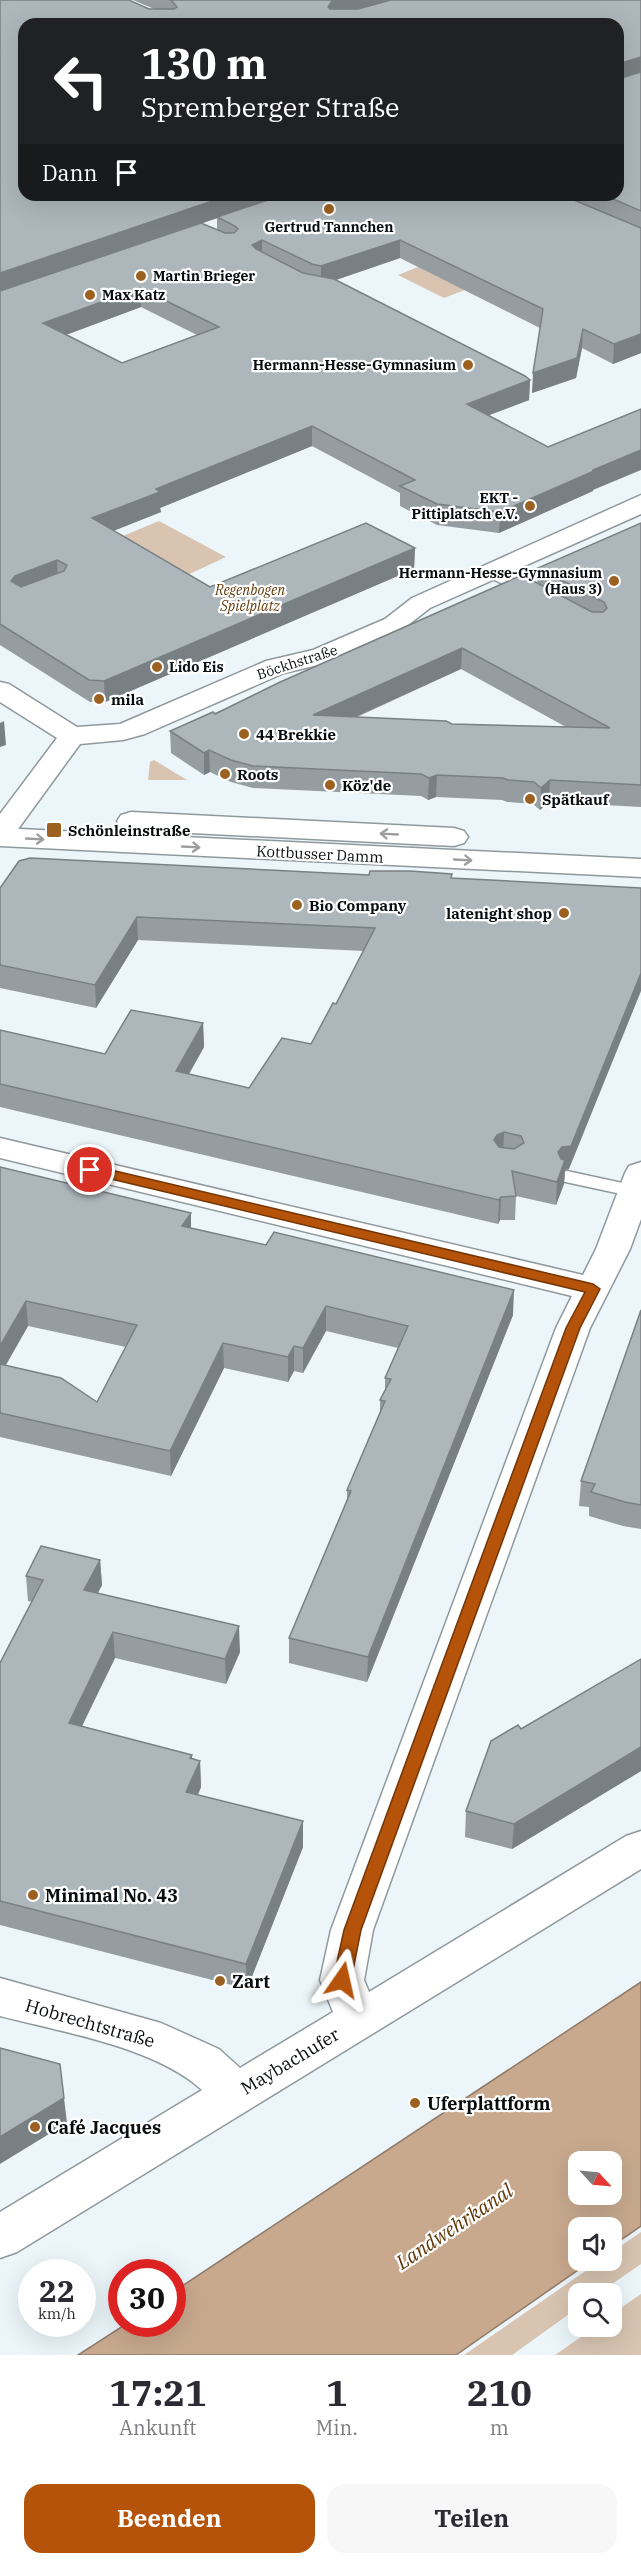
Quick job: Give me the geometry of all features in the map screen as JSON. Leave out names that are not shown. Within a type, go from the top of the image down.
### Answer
[{"type":"street","name":"Böckhstraße","points":[[72,736],[123,732],[274,667],[322,657],[394,624],[421,603],[636,508],[641,502]]},
{"type":"street","points":[[3,826],[72,736],[5,699]]},
{"type":"street","name":"Kottbusser Damm","points":[[3,826],[641,846]]},
{"type":"street","name":"Kottbusser Damm","points":[[3,826],[641,868]]},
{"type":"street","points":[[0,1148],[593,1289]]},
{"type":"street","points":[[359,2020],[342,1980],[352,1930],[573,1328],[614,1249],[638,1182]]},
{"type":"street","name":"Maybachufer","points":[[0,2237],[236,2093],[478,1950],[641,1848]]},
{"type":"street","name":"Hobrechtstraße","points":[[0,1997],[145,2036],[203,2063],[236,2093]]},
{"type":"lane","points":[[490,572],[546,601]]},
{"type":"lane","points":[[567,1177],[638,1182]]},
{"type":"shaded area","points":[[418,267],[465,290],[444,298],[398,275]]},
{"type":"shaded area","points":[[159,521],[226,557],[181,578],[113,540]]},
{"type":"shaded area","points":[[154,760],[187,780],[148,780],[150,762]]},
{"type":"shaded area","points":[[641,2232],[641,2264],[613,2283],[568,2283],[586,2271],[622,2271],[622,2245]]},
{"type":"shaded area","points":[[568,2283],[568,2315],[512,2355],[464,2355]]},
{"type":"shaded area","points":[[641,2294],[641,2355],[555,2355],[581,2337],[622,2337],[622,2307]]},
{"type":"water","name":"Landwehrkanal","points":[[641,1982],[641,2226],[622,2239],[622,2217],[568,2217],[568,2271],[577,2271],[456,2355],[78,2355],[108,2336],[186,2337],[186,2283]]},
{"type":"building","points":[[0,0],[129,0],[149,9],[174,9],[177,7],[170,0],[336,0],[332,1],[328,7],[330,9],[358,9],[391,0],[641,0],[641,57],[624,62],[624,18],[18,18],[18,201],[212,201],[0,273]]},
{"type":"building","points":[[641,72],[641,211],[618,201],[624,201],[624,77]]},
{"type":"building","points":[[265,201],[576,201],[641,228],[641,334],[614,344],[583,329],[577,358],[533,373],[543,309],[400,240],[321,266],[262,240],[252,245],[303,273],[334,279],[525,376],[530,380],[467,404],[548,447],[641,409],[641,450],[500,512],[437,504],[400,486],[415,480],[312,426],[156,489],[160,492],[92,518],[210,587],[366,523],[415,548],[104,681],[89,680],[0,624],[0,291],[201,223],[225,233],[234,233],[238,229],[217,217]],"holes":[[[140,288],[219,327],[122,363],[43,323]],[[57,560],[67,565],[64,571],[21,587],[11,581],[15,576]]]},
{"type":"building","points":[[641,523],[641,785],[550,780],[541,788],[534,782],[503,778],[437,775],[429,778],[421,774],[253,766],[231,760],[209,750],[204,753],[170,731],[213,712],[215,714],[278,683],[522,575],[592,612],[603,612],[607,608],[604,602],[538,568]],"holes":[[[462,648],[610,728],[452,724],[446,721],[313,715]]]},
{"type":"building","points":[[30,858],[369,875],[370,871],[410,871],[452,874],[451,878],[641,888],[641,973],[571,1146],[562,1147],[558,1152],[561,1159],[565,1160],[557,1182],[512,1171],[516,1196],[501,1197],[499,1200],[0,1084],[0,1030],[105,1054],[131,1010],[203,1023],[176,1071],[249,1088],[282,1038],[311,1044],[333,1003],[336,1004],[375,928],[137,917],[95,985],[0,965],[0,888],[19,861]],"holes":[[[504,1132],[521,1136],[524,1143],[514,1149],[499,1147],[494,1140],[497,1135]]]},
{"type":"building","points":[[0,1167],[191,1213],[182,1226],[266,1245],[274,1232],[514,1290],[368,1657],[289,1638],[351,1491],[347,1490],[385,1401],[380,1400],[391,1379],[385,1378],[408,1326],[326,1306],[303,1348],[294,1346],[288,1357],[223,1343],[170,1451],[0,1413],[0,1364],[61,1378],[97,1402],[137,1325],[26,1301],[0,1346]]},
{"type":"building","points":[[641,1310],[641,1505],[591,1492],[595,1484],[581,1481]]},
{"type":"building","points":[[41,1546],[100,1560],[84,1590],[239,1626],[225,1659],[113,1632],[69,1723],[192,1755],[190,1758],[200,1761],[186,1792],[303,1821],[246,1964],[0,1901],[0,1663],[43,1580],[26,1576]]},
{"type":"building","points":[[641,1659],[641,1747],[514,1824],[466,1811],[491,1741],[518,1725],[521,1729]]},
{"type":"building","points":[[0,2048],[60,2064],[64,2098],[0,2137]]},
{"type":"place","name":"Gertrud Tannchen","points":[[329,209]]},
{"type":"place","name":"Martin Brieger","points":[[141,276]]},
{"type":"place","name":"Max Katz","points":[[90,295]]},
{"type":"place","name":"Hermann-Hesse-Gymnasium","points":[[468,365]]},
{"type":"place","name":"EKT - Pittiplatsch e.V.","points":[[530,506]]},
{"type":"place","name":"Hermann-Hesse-Gymnasium (Haus 3)","points":[[614,581]]},
{"type":"place","name":"Lido Eis","points":[[157,667]]},
{"type":"place","name":"mila","points":[[99,699]]},
{"type":"place","name":"44 Brekkie","points":[[244,734]]},
{"type":"place","name":"Roots","points":[[225,774]]},
{"type":"place","name":"Köz'de","points":[[330,785]]},
{"type":"place","name":"Spätkauf","points":[[530,799]]},
{"type":"place","name":"Schönleinstraße","points":[[54,830]]},
{"type":"place","name":"Bio Company","points":[[297,905]]},
{"type":"place","name":"latenight shop","points":[[564,913]]},
{"type":"place","name":"Minimal No. 43","points":[[33,1895]]},
{"type":"place","name":"Zart","points":[[220,1981]]},
{"type":"place","name":"Uferplattform","points":[[415,2103]]},
{"type":"place","name":"Café Jacques","points":[[35,2127]]},
{"type":"route","points":[[90,1170],[593,1289],[573,1328],[352,1930],[342,1980]]},
{"type":"park label","name":"Regenbogen Spielplatz","points":[[250,598]]}]
